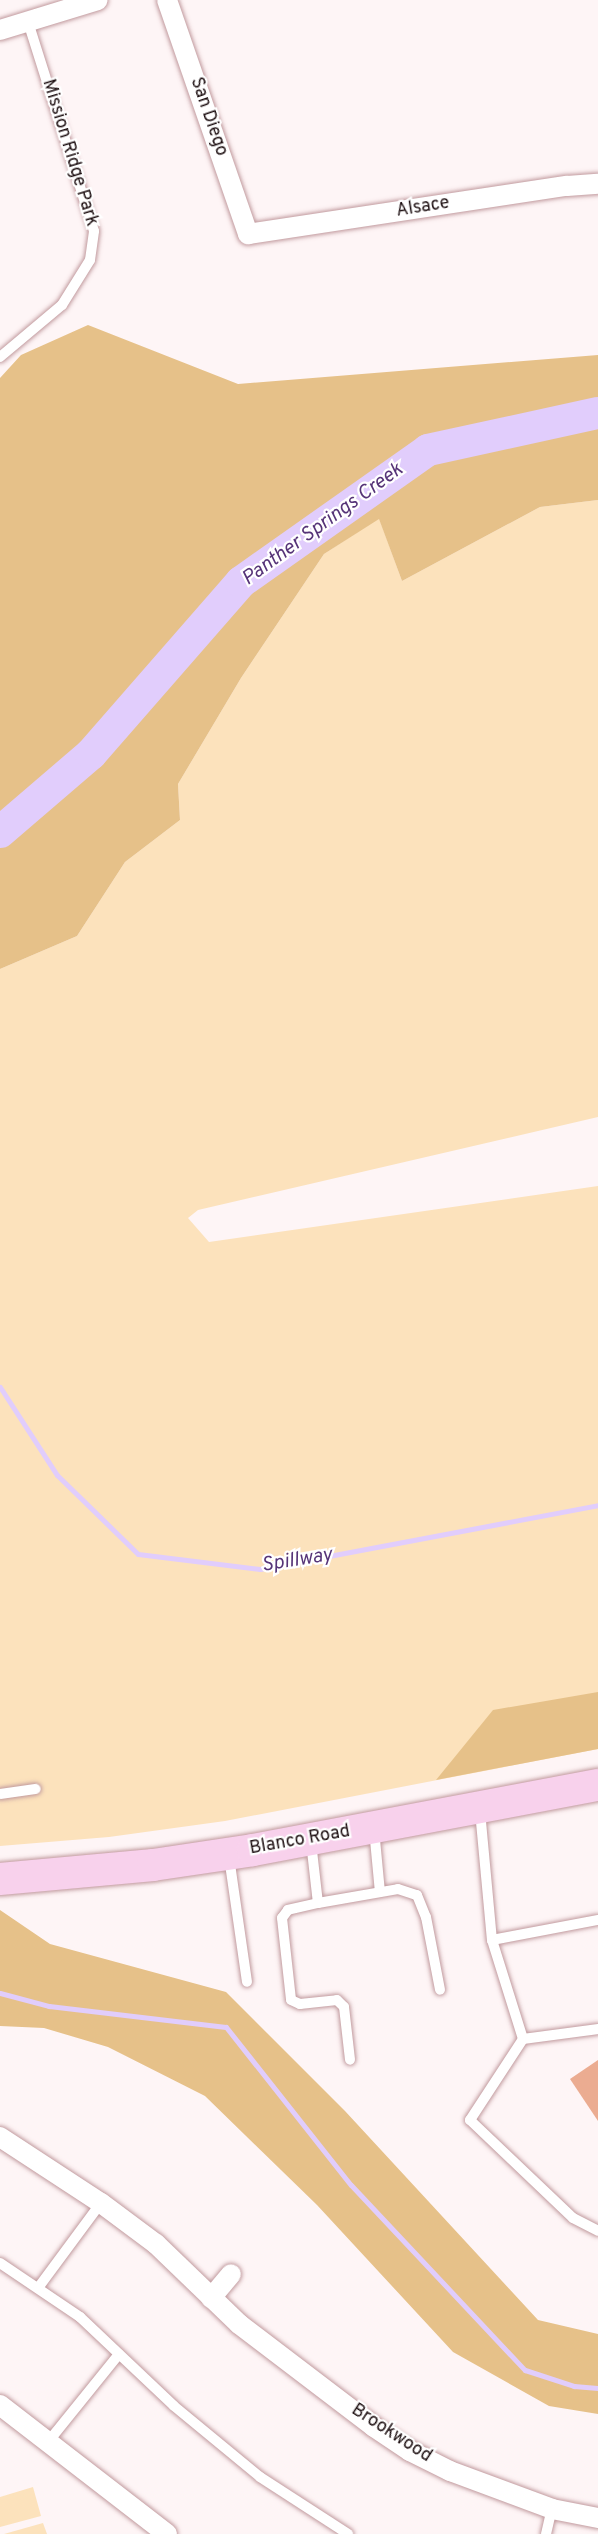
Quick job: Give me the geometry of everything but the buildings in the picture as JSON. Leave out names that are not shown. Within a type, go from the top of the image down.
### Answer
[{"type":"main road","name":"Blanco Road","points":[[0,1879],[153,1865],[310,1839],[598,1785]]},
{"type":"street","points":[[0,30],[98,0]]},
{"type":"street","name":"San Diego","points":[[167,0],[248,234]]},
{"type":"street","name":"Alsace","points":[[248,234],[598,183]]},
{"type":"street","name":"Brookwood","points":[[0,2137],[101,2203],[156,2244],[211,2298],[311,2379],[410,2451],[450,2471],[552,2510],[598,2518]]},
{"type":"street","points":[[211,2298],[231,2274]]},
{"type":"street","points":[[0,2405],[163,2533]]},
{"type":"lane","name":"Mission Ridge Park","points":[[0,357],[62,305],[90,260],[94,231],[28,22]]},
{"type":"lane","points":[[0,1794],[36,1789]]},
{"type":"lane","points":[[480,1807],[492,1940],[523,2039]]},
{"type":"lane","points":[[373,1827],[380,1892]]},
{"type":"lane","points":[[310,1839],[318,1903]]},
{"type":"lane","points":[[228,1853],[247,1982]]},
{"type":"lane","points":[[350,2060],[344,2007],[337,2000],[300,2004],[291,2000],[282,1918],[288,1910],[398,1888],[417,1895],[426,1917],[440,1990]]},
{"type":"lane","points":[[492,1940],[598,1920]]},
{"type":"lane","points":[[598,2029],[523,2039],[470,2120],[573,2218],[598,2231]]},
{"type":"lane","points":[[38,2288],[101,2203]]},
{"type":"lane","points":[[0,2263],[80,2317],[174,2406],[260,2477],[348,2534]]},
{"type":"lane","points":[[48,2442],[119,2354]]},
{"type":"lane","points":[[546,2534],[552,2510]]},
{"type":"shaded area","points":[[88,325],[238,384],[598,355],[598,500],[540,507],[402,581],[379,519],[324,554],[241,678],[178,784],[180,820],[125,862],[77,936],[0,969],[0,378],[21,355]]},
{"type":"shaded area","points":[[598,500],[598,1117],[198,1210],[188,1218],[209,1242],[598,1186],[598,1749],[225,1821],[109,1837],[0,1846],[0,969],[77,936],[125,862],[180,820],[178,784],[241,678],[324,554],[379,518],[402,581],[540,507]]},
{"type":"shaded area","points":[[598,1692],[598,1749],[436,1780],[493,1710]]},
{"type":"shaded area","points":[[0,1910],[50,1944],[226,1992],[345,2111],[538,2320],[598,2334],[598,2414],[549,2406],[453,2352],[317,2205],[205,2096],[108,2047],[44,2028],[0,2026]]},
{"type":"shaded area","points":[[33,2487],[41,2516],[0,2527],[0,2497]]},
{"type":"shaded area","points":[[43,2523],[47,2534],[4,2534]]},
{"type":"waterway","name":"Panther Springs Creek","points":[[0,832],[91,754],[241,582],[428,450],[598,413]]},
{"type":"waterway","name":"Spillway","points":[[0,1387],[57,1475],[138,1554],[260,1569],[598,1505]]},
{"type":"waterway","points":[[0,1993],[49,2006],[226,2027],[351,2185],[525,2370],[574,2386],[598,2388]]}]
